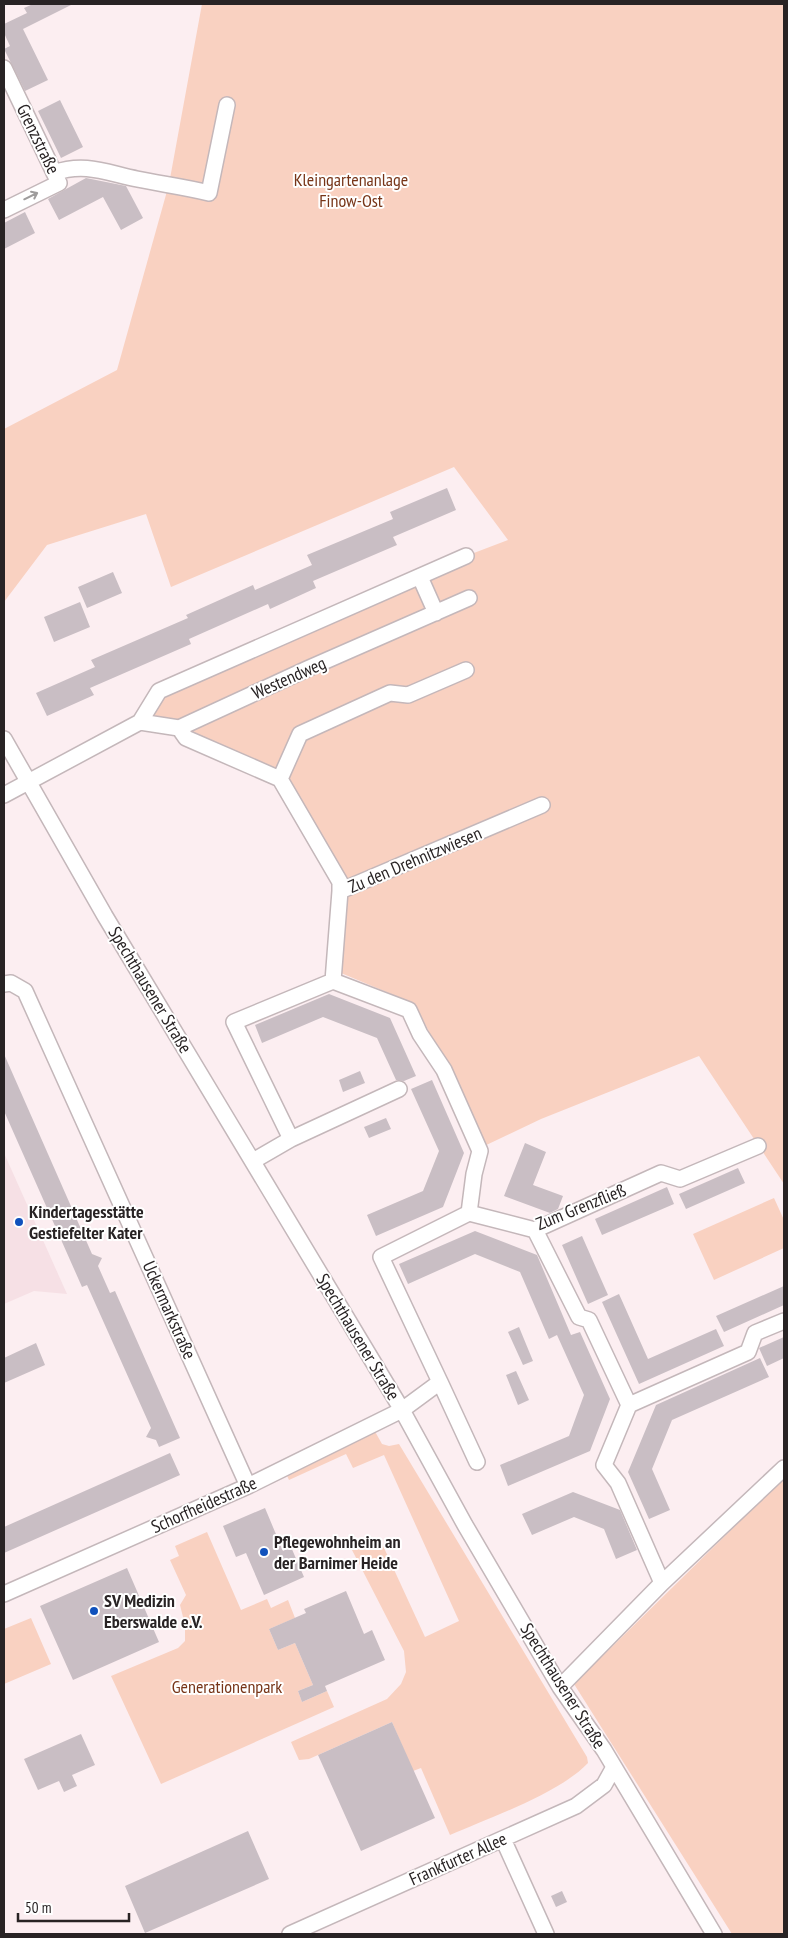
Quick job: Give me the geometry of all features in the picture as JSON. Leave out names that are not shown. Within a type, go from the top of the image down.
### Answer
[{"type":"street","name":"Grenzstraße","points":[[4,68],[57,178]]},
{"type":"street","points":[[4,210],[57,178],[64,170],[97,168],[137,179],[209,193],[228,105]]},
{"type":"street","points":[[4,795],[140,722],[159,691],[466,556]]},
{"type":"street","points":[[420,577],[436,613]]},
{"type":"street","name":"Westendweg","points":[[179,728],[469,598]]},
{"type":"street","points":[[280,779],[300,734],[390,692],[408,695],[466,670]]},
{"type":"street","points":[[140,722],[179,728],[186,738],[280,779],[340,882],[340,891]]},
{"type":"street","name":"Spechthausener Straße","points":[[4,739],[95,900],[402,1410],[465,1525],[560,1687],[614,1767],[714,1934]]},
{"type":"street","name":"Zu den Drehnitzwiesen","points":[[333,981],[340,891],[542,805]]},
{"type":"street","points":[[291,1138],[234,1022],[333,981],[409,1010],[420,1034],[444,1070],[480,1151],[474,1174],[470,1214],[381,1257],[477,1462]]},
{"type":"street","name":"Uckermarkstraße","points":[[4,984],[11,983],[25,991],[248,1486]]},
{"type":"street","points":[[253,1161],[291,1138],[399,1089]]},
{"type":"street","name":"Zum Grenzfließ","points":[[470,1214],[535,1230],[661,1173],[680,1179],[758,1146]]},
{"type":"street","points":[[535,1230],[578,1317],[589,1320],[629,1405]]},
{"type":"street","points":[[662,1583],[618,1483],[604,1465],[629,1405],[748,1352],[755,1333],[784,1321]]},
{"type":"street","points":[[402,1410],[440,1382]]},
{"type":"street","name":"Schorfheidestraße","points":[[4,1594],[248,1486],[402,1410]]},
{"type":"street","points":[[560,1687],[662,1583],[784,1468]]},
{"type":"street","name":"Frankfurter Allee","points":[[290,1934],[576,1806],[604,1785],[614,1767]]},
{"type":"street","points":[[502,1839],[546,1934]]},
{"type":"shaded area","name":"Kindertagesstätte Gestiefelter Kater","points":[[4,1153],[67,1294],[34,1291],[4,1304]]},
{"type":"green space","name":"Kleingartenanlage Finow-Ost","points":[[202,4],[784,4],[784,1184],[699,1056],[541,1119],[480,1148],[447,1068],[415,1004],[341,973],[340,882],[280,779],[186,738],[140,722],[159,691],[466,556],[508,540],[454,467],[171,587],[146,514],[47,545],[4,602],[4,429],[117,370],[169,184]]},
{"type":"green space","points":[[774,1198],[784,1220],[784,1248],[714,1280],[693,1234]]},
{"type":"green space","points":[[373,1428],[382,1444],[389,1446],[399,1444],[587,1757],[588,1763],[560,1785],[523,1804],[450,1835],[421,1768],[413,1771],[392,1722],[309,1759],[299,1760],[291,1742],[387,1699],[401,1684],[406,1672],[404,1651],[352,1550],[379,1537],[425,1637],[459,1621],[384,1455],[353,1468],[346,1454],[289,1480],[285,1471]]},
{"type":"green space","points":[[784,1478],[784,1934],[732,1934],[574,1684]]},
{"type":"green space","name":"Generationenpark","points":[[207,1532],[241,1610],[267,1599],[271,1608],[288,1600],[295,1618],[269,1629],[278,1650],[295,1643],[313,1685],[298,1691],[302,1702],[327,1691],[334,1707],[161,1784],[111,1676],[178,1648],[185,1641],[185,1625],[180,1605],[186,1595],[170,1560],[179,1556],[175,1546]]},
{"type":"green space","points":[[31,1618],[51,1664],[4,1684],[4,1629]]},
{"type":"building","points":[[33,4],[73,4],[23,29],[48,80],[25,91],[4,49],[10,46],[4,33],[4,24],[27,13],[24,8]]},
{"type":"building","points":[[60,100],[83,147],[61,158],[38,111]]},
{"type":"building","points":[[86,178],[126,186],[143,218],[121,230],[103,197],[59,220],[48,199]]},
{"type":"building","points":[[25,212],[35,233],[4,249],[4,223]]},
{"type":"building","points":[[447,488],[456,510],[393,537],[397,545],[313,581],[316,588],[270,609],[268,604],[189,639],[191,644],[90,688],[94,695],[47,716],[36,693],[95,667],[91,660],[188,618],[186,615],[253,585],[255,590],[312,565],[307,555],[393,519],[390,512]]},
{"type":"building","points":[[113,572],[122,593],[87,608],[78,587]]},
{"type":"building","points":[[80,602],[90,627],[54,642],[44,617]]},
{"type":"building","points":[[329,994],[390,1018],[416,1076],[404,1081],[396,1080],[377,1038],[323,1017],[262,1043],[255,1025]]},
{"type":"building","points":[[4,1054],[92,1254],[102,1258],[98,1266],[110,1293],[115,1291],[180,1438],[159,1447],[156,1440],[146,1437],[151,1428],[87,1285],[82,1287],[4,1111]]},
{"type":"building","points":[[360,1071],[365,1083],[343,1092],[339,1080]]},
{"type":"building","points":[[432,1080],[464,1153],[443,1207],[376,1236],[367,1215],[423,1191],[439,1151],[411,1089]]},
{"type":"building","points":[[386,1118],[391,1129],[369,1138],[364,1127]]},
{"type":"building","points":[[525,1143],[546,1152],[533,1185],[563,1196],[558,1209],[550,1213],[504,1196]]},
{"type":"building","points":[[738,1168],[745,1183],[686,1209],[679,1194]]},
{"type":"building","points":[[667,1187],[674,1204],[602,1235],[595,1219]]},
{"type":"building","points":[[475,1231],[537,1255],[571,1335],[580,1332],[610,1399],[590,1451],[508,1486],[500,1465],[569,1436],[584,1395],[557,1335],[549,1339],[520,1272],[475,1254],[408,1284],[399,1264]]},
{"type":"building","points":[[582,1236],[608,1295],[588,1304],[562,1245]]},
{"type":"building","points":[[784,1286],[784,1305],[724,1332],[716,1316]]},
{"type":"building","points":[[619,1294],[648,1359],[716,1329],[724,1346],[639,1384],[602,1302]]},
{"type":"building","points":[[519,1327],[533,1361],[523,1365],[508,1332]]},
{"type":"building","points":[[784,1337],[784,1358],[767,1366],[759,1348]]},
{"type":"building","points":[[36,1343],[45,1365],[4,1383],[4,1358]]},
{"type":"building","points":[[760,1358],[769,1377],[672,1420],[652,1469],[670,1510],[649,1519],[628,1472],[656,1405]]},
{"type":"building","points":[[516,1371],[529,1400],[518,1405],[506,1375]]},
{"type":"building","points":[[170,1453],[180,1475],[4,1553],[4,1527]]},
{"type":"building","points":[[573,1492],[620,1510],[637,1550],[616,1559],[604,1529],[574,1517],[532,1535],[522,1514]]},
{"type":"building","name":"Pflegewohnheim an der Barnimer Heide","points":[[265,1508],[283,1551],[291,1547],[304,1577],[264,1595],[246,1553],[236,1557],[223,1526]]},
{"type":"building","name":"SV Medizin Eberswalde e.V.","points":[[127,1568],[159,1642],[73,1680],[40,1606]]},
{"type":"building","points":[[346,1591],[364,1634],[372,1630],[385,1660],[325,1686],[327,1691],[302,1702],[298,1691],[313,1685],[295,1643],[278,1650],[269,1629],[306,1613],[304,1609]]},
{"type":"building","points":[[392,1722],[435,1818],[361,1851],[318,1755]]},
{"type":"building","points":[[81,1734],[95,1765],[72,1775],[77,1786],[64,1792],[59,1781],[38,1790],[24,1759]]},
{"type":"building","points":[[248,1831],[269,1879],[145,1933],[125,1886]]},
{"type":"building","points":[[562,1891],[567,1902],[556,1907],[551,1896]]},
{"type":"place","name":"Kindertagesstätte Gestiefelter Kater","points":[[19,1222]]},
{"type":"place","name":"Pflegewohnheim an der Barnimer Heide","points":[[264,1552]]},
{"type":"place","name":"SV Medizin Eberswalde e.V.","points":[[94,1611]]}]
